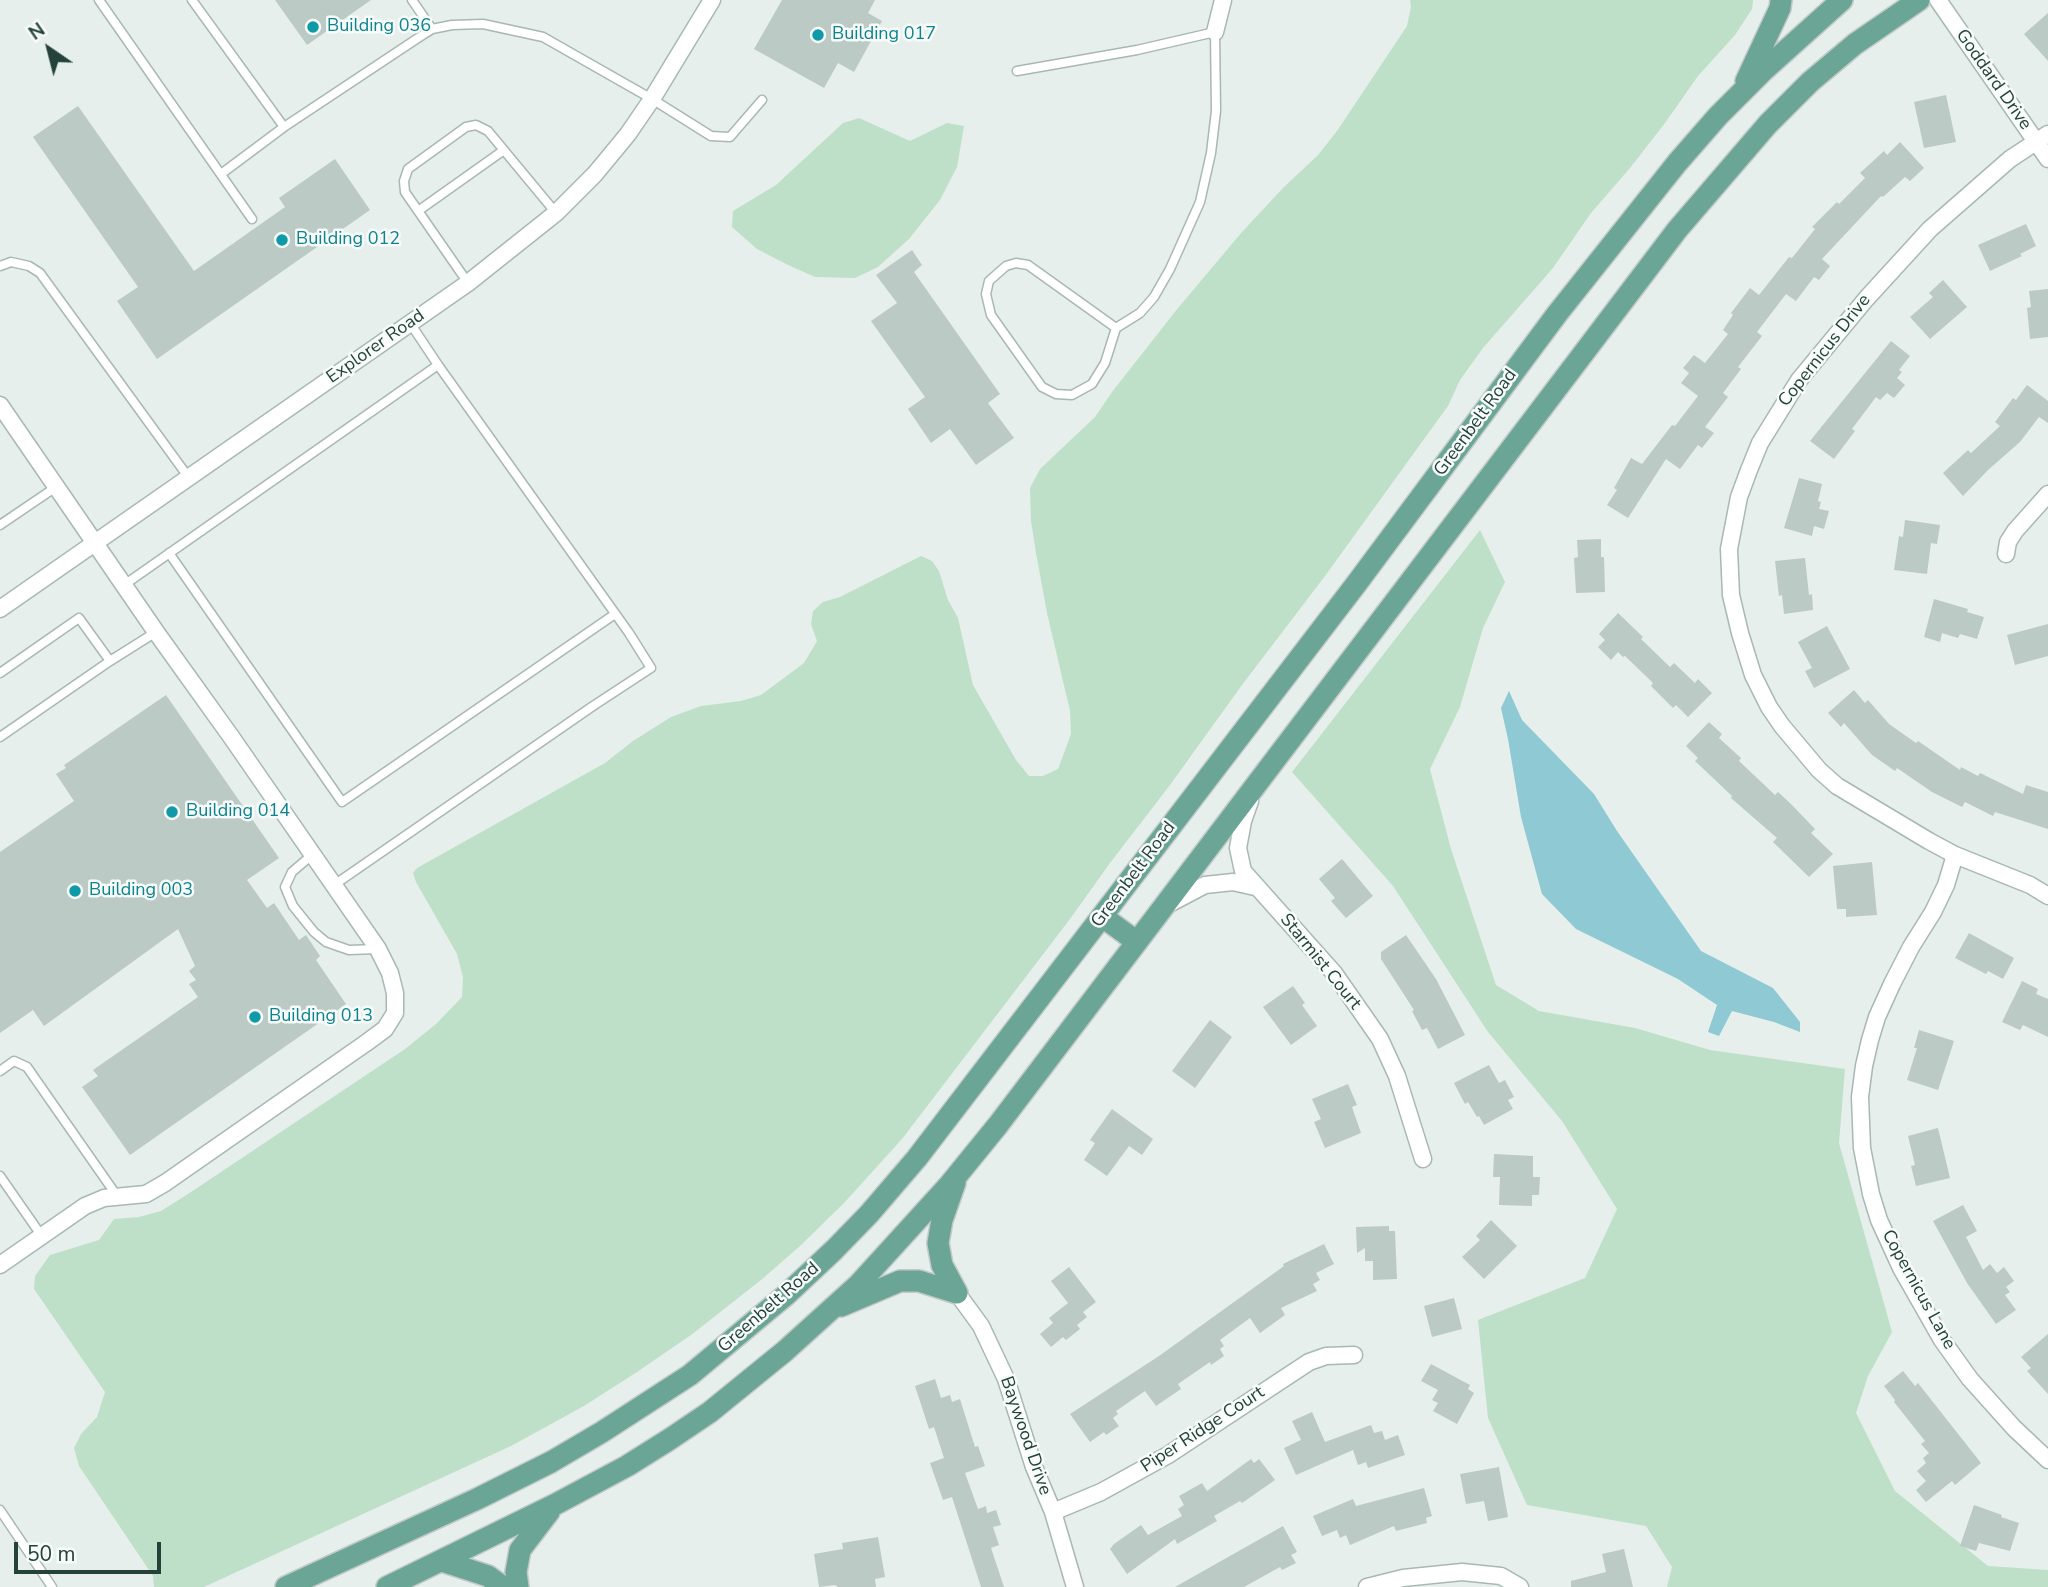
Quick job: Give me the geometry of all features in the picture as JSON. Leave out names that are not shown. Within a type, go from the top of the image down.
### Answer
[{"type":"main road","points":[[1741,93],[1780,8],[1781,0]]},
{"type":"main road","name":"Greenbelt Road","points":[[286,1587],[551,1462],[690,1375],[747,1329],[834,1250],[917,1158],[1365,572],[1557,314],[1677,163],[1741,93],[1842,0]]},
{"type":"main road","points":[[387,1587],[554,1505],[627,1466],[670,1439],[710,1412],[785,1351],[858,1285],[958,1174],[1006,1114],[1676,230],[1768,124],[1810,82],[1855,44],[1919,0]]},
{"type":"main road","points":[[1102,916],[1138,942]]},
{"type":"main road","points":[[957,1293],[942,1265],[938,1243],[942,1220],[958,1174]]},
{"type":"main road","points":[[830,1311],[900,1281],[919,1281],[957,1293]]},
{"type":"main road","points":[[518,1587],[516,1572],[520,1550],[554,1505]]},
{"type":"main road","points":[[442,1561],[488,1576],[503,1587]]},
{"type":"street","name":"Explorer Road","points":[[0,609],[468,283],[556,213],[595,174],[628,134],[652,99],[710,0]]},
{"type":"street","points":[[1215,32],[1223,0]]},
{"type":"street","name":"Goddard Drive","points":[[1938,0],[2042,138],[2048,159]]},
{"type":"street","name":"Copernicus Drive","points":[[2042,138],[1990,176],[1930,229],[1866,299],[1799,380],[1760,443],[1740,497],[1729,550],[1731,595],[1740,633],[1760,691],[1782,726],[1819,770],[1837,786],[1929,841],[1955,855],[2030,885],[2048,896]]},
{"type":"street","points":[[0,405],[378,949],[390,973],[395,993],[395,1013],[385,1028],[165,1183],[146,1194],[104,1198],[85,1206],[0,1265]]},
{"type":"street","points":[[2006,554],[2008,542],[2015,531],[2048,494]]},
{"type":"street","name":"Starmist Court","points":[[1255,786],[1243,821],[1238,848],[1243,871],[1334,972],[1380,1039],[1397,1076],[1423,1159]]},
{"type":"street","name":"Copernicus Lane","points":[[1955,855],[1946,885],[1892,984],[1870,1040],[1860,1097],[1862,1148],[1871,1194],[1880,1220],[1901,1268],[1942,1340],[1970,1379],[2014,1428],[2048,1460]]},
{"type":"street","points":[[1164,906],[1205,885],[1233,882],[1255,887]]},
{"type":"street","name":"Baywood Drive","points":[[957,1293],[981,1326],[1006,1379],[1034,1467],[1053,1512],[1075,1587]]},
{"type":"street","name":"Piper Ridge Court","points":[[1053,1512],[1101,1492],[1168,1455],[1309,1362],[1326,1356],[1354,1355]]},
{"type":"street","points":[[1367,1587],[1403,1578],[1462,1572],[1490,1574],[1520,1587]]},
{"type":"lane","points":[[99,0],[252,219]]},
{"type":"lane","points":[[192,0],[284,127]]},
{"type":"lane","points":[[412,0],[432,29]]},
{"type":"lane","points":[[221,174],[284,127],[432,29],[452,25],[483,24],[543,37],[711,136],[730,137],[762,100]]},
{"type":"lane","points":[[1017,71],[1137,50],[1215,32],[1216,111],[1211,153],[1200,202],[1170,269],[1154,297],[1140,313],[1116,328],[1105,363],[1092,384],[1072,395],[1056,394],[1042,387],[991,315],[986,294],[989,281],[1006,266],[1016,263],[1028,265],[1116,328]]},
{"type":"lane","points":[[468,283],[405,192],[404,181],[408,169],[466,127],[476,125],[488,131],[556,213]]},
{"type":"lane","points":[[418,211],[504,150]]},
{"type":"lane","points":[[0,266],[11,262],[29,266],[40,273],[189,478]]},
{"type":"lane","points":[[334,885],[651,668],[410,323]]},
{"type":"lane","points":[[124,585],[438,365]]},
{"type":"lane","points":[[1,523],[56,487]]},
{"type":"lane","points":[[169,553],[342,802],[615,614]]},
{"type":"lane","points":[[0,673],[79,618],[110,661]]},
{"type":"lane","points":[[0,737],[156,632]]},
{"type":"lane","points":[[313,854],[292,872],[285,887],[293,906],[326,942],[349,950],[378,949]]},
{"type":"lane","points":[[0,1071],[14,1061],[27,1067],[117,1196]]},
{"type":"lane","points":[[0,1176],[41,1235]]},
{"type":"lane","points":[[0,1510],[52,1587]]},
{"type":"green space","points":[[1410,0],[1753,0],[1752,9],[1735,35],[1698,76],[1630,168],[1591,213],[1553,268],[1483,348],[1460,380],[1448,406],[1070,919],[902,1139],[844,1203],[761,1280],[691,1335],[584,1406],[511,1446],[204,1587],[154,1587],[153,1576],[79,1466],[74,1448],[81,1434],[97,1417],[105,1392],[34,1289],[35,1276],[50,1255],[99,1240],[114,1219],[139,1217],[161,1211],[405,1049],[436,1024],[462,997],[463,977],[457,954],[416,882],[413,873],[417,868],[605,763],[671,717],[701,706],[741,701],[761,695],[804,663],[817,641],[811,624],[813,611],[823,602],[840,597],[921,556],[932,561],[939,571],[948,600],[958,618],[973,685],[1016,760],[1029,776],[1043,776],[1058,769],[1071,734],[1070,711],[1036,553],[1030,488],[1040,469],[1095,417],[1178,308],[1242,232],[1318,155],[1337,131],[1407,26]]},
{"type":"green space","points":[[859,118],[910,141],[947,123],[964,126],[957,167],[940,200],[909,239],[878,267],[855,278],[815,277],[757,249],[732,227],[733,211],[776,185],[843,123]]},
{"type":"green space","points":[[1480,530],[1505,582],[1483,628],[1460,707],[1430,769],[1451,849],[1496,985],[1539,1011],[1635,1028],[1710,1050],[1845,1069],[1839,1143],[1892,1332],[1868,1376],[1856,1413],[1895,1491],[1988,1566],[2048,1570],[2048,1587],[1667,1587],[1672,1567],[1646,1526],[1527,1505],[1488,1418],[1478,1320],[1585,1278],[1617,1209],[1562,1121],[1488,1032],[1393,886],[1292,772]]},
{"type":"water","points":[[1509,691],[1522,720],[1594,794],[1701,951],[1773,988],[1800,1022],[1800,1032],[1732,1011],[1719,1036],[1708,1032],[1717,1005],[1678,979],[1576,929],[1542,894],[1521,817],[1501,708]]},
{"type":"building","name":"Building 036","points":[[275,0],[371,0],[307,45]]},
{"type":"building","name":"Building 017","points":[[782,0],[875,0],[868,13],[882,21],[854,72],[838,63],[824,88],[754,49]]},
{"type":"building","points":[[2048,13],[2048,61],[2024,34]]},
{"type":"building","points":[[1946,95],[1956,142],[1924,148],[1914,102]]},
{"type":"building","name":"Building 012","points":[[78,106],[194,271],[285,207],[279,198],[335,159],[370,210],[157,359],[117,301],[138,287],[33,137]]},
{"type":"building","points":[[1900,142],[1924,168],[1910,181],[1905,177],[1881,196],[1822,259],[1830,266],[1819,280],[1814,277],[1796,301],[1786,294],[1757,332],[1762,336],[1738,367],[1741,369],[1723,393],[1728,397],[1705,427],[1714,433],[1702,448],[1698,445],[1680,469],[1666,459],[1628,518],[1607,505],[1631,458],[1642,464],[1698,396],[1681,383],[1689,373],[1683,368],[1694,355],[1705,363],[1728,334],[1723,330],[1733,315],[1731,313],[1750,288],[1759,295],[1815,229],[1812,227],[1865,178],[1860,173],[1884,151],[1887,155]]},
{"type":"building","points":[[2026,224],[2036,246],[2020,254],[2022,256],[1990,271],[1978,245]]},
{"type":"building","points":[[912,250],[922,265],[914,272],[1000,394],[988,403],[1014,438],[976,465],[950,429],[931,443],[908,409],[925,397],[871,321],[897,303],[876,275]]},
{"type":"building","points":[[1943,280],[1967,307],[1930,339],[1910,317],[1933,297],[1929,293]]},
{"type":"building","points":[[2048,289],[2048,337],[2030,339],[2027,308],[2031,307],[2029,291]]},
{"type":"building","points":[[1891,341],[1910,356],[1899,370],[1902,372],[1897,378],[1905,385],[1894,398],[1887,393],[1880,400],[1876,397],[1834,459],[1810,441]]},
{"type":"building","points":[[2027,385],[2048,401],[2048,423],[2039,417],[2020,442],[1963,496],[1943,473],[1968,450],[1971,453],[2000,426],[1995,422]]},
{"type":"building","points":[[1799,478],[1822,484],[1819,509],[1829,511],[1824,529],[1814,526],[1812,536],[1784,528]]},
{"type":"building","points":[[1905,520],[1940,525],[1937,544],[1931,543],[1927,574],[1894,570],[1899,536],[1903,537]]},
{"type":"building","points":[[1601,539],[1605,592],[1576,593],[1574,558],[1578,557],[1577,540]]},
{"type":"building","points":[[1805,558],[1813,610],[1784,614],[1775,561]]},
{"type":"building","points":[[1934,599],[1968,609],[1967,612],[1984,617],[1977,639],[1960,634],[1958,638],[1942,633],[1940,642],[1924,637]]},
{"type":"building","points":[[1618,613],[1670,667],[1674,663],[1695,683],[1698,679],[1712,693],[1688,717],[1676,705],[1673,708],[1651,686],[1653,683],[1625,656],[1618,652],[1611,660],[1598,647],[1605,640],[1599,634]]},
{"type":"building","points":[[2048,624],[2048,656],[2015,665],[2007,635]]},
{"type":"building","points":[[1827,626],[1850,669],[1814,688],[1805,671],[1812,668],[1798,642]]},
{"type":"building","points":[[1854,690],[1865,703],[1868,700],[1889,724],[1960,770],[1961,767],[1978,776],[1980,773],[2023,794],[2026,785],[2048,792],[2048,829],[1995,812],[1993,816],[1965,802],[1962,807],[1932,792],[1897,768],[1895,771],[1872,755],[1844,723],[1841,727],[1828,713]]},
{"type":"building","points":[[166,695],[279,858],[247,880],[267,908],[274,903],[299,940],[306,935],[320,956],[316,960],[346,1004],[130,1155],[82,1087],[98,1076],[93,1070],[198,997],[189,984],[196,980],[189,971],[195,966],[178,929],[44,1026],[33,1010],[0,1033],[0,852],[74,801],[56,774],[66,768],[64,765]]},
{"type":"building","points":[[1709,722],[1722,734],[1719,738],[1741,758],[1739,761],[1775,795],[1778,792],[1791,804],[1815,829],[1811,833],[1833,854],[1809,877],[1773,842],[1777,838],[1731,798],[1732,796],[1695,761],[1698,758],[1686,746]]},
{"type":"building","points":[[1342,859],[1373,896],[1346,918],[1331,901],[1335,898],[1319,879]]},
{"type":"building","points":[[1872,862],[1877,915],[1846,917],[1846,909],[1837,909],[1833,866]]},
{"type":"building","points":[[1969,933],[2014,958],[2003,979],[1988,971],[1986,974],[1955,958]]},
{"type":"building","points":[[1406,935],[1436,979],[1465,1035],[1438,1049],[1427,1028],[1422,1030],[1412,1011],[1414,1010],[1381,959],[1381,952]]},
{"type":"building","points":[[2022,981],[2038,989],[2036,994],[2048,999],[2048,1037],[2023,1025],[2020,1030],[2002,1022]]},
{"type":"building","points":[[1293,986],[1317,1026],[1291,1045],[1263,1007]]},
{"type":"building","points":[[1210,1020],[1232,1037],[1195,1088],[1172,1071]]},
{"type":"building","points":[[1919,1030],[1954,1041],[1938,1090],[1907,1080],[1917,1048],[1914,1048]]},
{"type":"building","points":[[1489,1065],[1499,1083],[1505,1080],[1514,1097],[1508,1100],[1513,1109],[1484,1125],[1468,1102],[1465,1104],[1454,1083]]},
{"type":"building","points":[[1348,1084],[1357,1105],[1352,1107],[1361,1133],[1325,1148],[1314,1122],[1321,1119],[1312,1099]]},
{"type":"building","points":[[1112,1109],[1153,1139],[1142,1155],[1129,1146],[1107,1176],[1084,1160],[1095,1143],[1090,1140]]},
{"type":"building","points":[[1938,1128],[1950,1178],[1916,1186],[1911,1166],[1915,1165],[1908,1136]]},
{"type":"building","points":[[1494,1154],[1533,1156],[1533,1177],[1540,1177],[1539,1195],[1532,1195],[1532,1206],[1499,1205],[1500,1177],[1493,1177]]},
{"type":"building","points":[[1963,1205],[1977,1231],[1966,1237],[1983,1270],[1990,1264],[1997,1273],[2004,1267],[2014,1281],[2006,1287],[2010,1292],[2005,1295],[2016,1310],[1996,1324],[1967,1283],[1933,1221]]},
{"type":"building","points":[[1491,1220],[1517,1246],[1484,1279],[1462,1257],[1480,1240],[1476,1236]]},
{"type":"building","points":[[1389,1226],[1389,1231],[1395,1231],[1397,1279],[1373,1280],[1373,1261],[1365,1261],[1365,1248],[1357,1253],[1356,1227]]},
{"type":"building","points":[[1324,1244],[1334,1264],[1316,1273],[1320,1280],[1313,1284],[1317,1291],[1281,1308],[1285,1315],[1260,1333],[1250,1318],[1220,1340],[1224,1346],[1220,1349],[1224,1356],[1211,1365],[1210,1362],[1178,1384],[1181,1389],[1156,1406],[1145,1391],[1116,1411],[1118,1414],[1113,1418],[1119,1426],[1090,1442],[1070,1414],[1159,1356],[1284,1266],[1283,1264]]},
{"type":"building","points":[[1069,1267],[1096,1302],[1083,1312],[1087,1317],[1077,1325],[1080,1329],[1066,1340],[1063,1337],[1051,1347],[1040,1334],[1053,1323],[1049,1318],[1068,1303],[1051,1281]]},
{"type":"building","points":[[1454,1298],[1462,1329],[1432,1337],[1424,1306]]},
{"type":"building","points":[[2048,1334],[2048,1394],[2027,1371],[2031,1368],[2021,1357]]},
{"type":"building","points":[[1431,1364],[1470,1385],[1468,1389],[1474,1393],[1457,1424],[1433,1411],[1438,1403],[1432,1400],[1438,1390],[1421,1381]]},
{"type":"building","points":[[1903,1371],[1915,1386],[1918,1383],[1981,1463],[1955,1485],[1952,1481],[1926,1502],[1916,1490],[1926,1481],[1917,1471],[1926,1463],[1923,1458],[1929,1453],[1921,1444],[1925,1441],[1884,1386]]},
{"type":"building","points":[[935,1379],[941,1398],[950,1395],[952,1402],[960,1399],[975,1447],[978,1446],[985,1466],[965,1473],[978,1509],[986,1506],[987,1513],[996,1510],[1001,1525],[993,1527],[999,1545],[991,1548],[1004,1587],[981,1587],[952,1497],[943,1500],[930,1463],[944,1458],[934,1427],[929,1429],[915,1386]]},
{"type":"building","points":[[1312,1412],[1325,1442],[1371,1425],[1374,1433],[1382,1431],[1385,1440],[1398,1435],[1405,1455],[1368,1468],[1366,1462],[1358,1465],[1353,1450],[1296,1475],[1284,1448],[1301,1440],[1292,1421]]},
{"type":"building","points":[[1251,1459],[1254,1463],[1259,1459],[1275,1480],[1242,1503],[1240,1501],[1214,1516],[1217,1521],[1177,1544],[1175,1539],[1127,1574],[1110,1549],[1114,1544],[1141,1525],[1148,1535],[1182,1516],[1178,1509],[1184,1505],[1179,1496],[1202,1483],[1207,1491]]},
{"type":"building","points":[[1499,1467],[1508,1517],[1488,1521],[1484,1501],[1466,1504],[1460,1474]]},
{"type":"building","points":[[1424,1488],[1432,1516],[1426,1518],[1427,1523],[1396,1531],[1394,1526],[1350,1545],[1346,1535],[1340,1538],[1337,1530],[1322,1536],[1313,1516],[1353,1499],[1356,1506]]},
{"type":"building","points":[[1974,1505],[2019,1523],[2010,1551],[1979,1543],[1976,1551],[1960,1546]]},
{"type":"building","points":[[1283,1526],[1297,1552],[1291,1555],[1296,1563],[1282,1570],[1280,1567],[1244,1587],[1175,1587]]},
{"type":"building","points":[[878,1537],[885,1577],[875,1579],[876,1587],[819,1587],[814,1554],[843,1549],[842,1543]]},
{"type":"building","points":[[1624,1549],[1633,1587],[1571,1587],[1571,1581],[1606,1572],[1602,1554]]},
{"type":"place","name":"Building 036","points":[[313,27]]},
{"type":"place","name":"Building 017","points":[[818,35]]},
{"type":"place","name":"Building 012","points":[[282,240]]},
{"type":"place","name":"Building 014","points":[[172,812]]},
{"type":"place","name":"Building 003","points":[[75,891]]},
{"type":"place","name":"Building 013","points":[[255,1017]]}]
